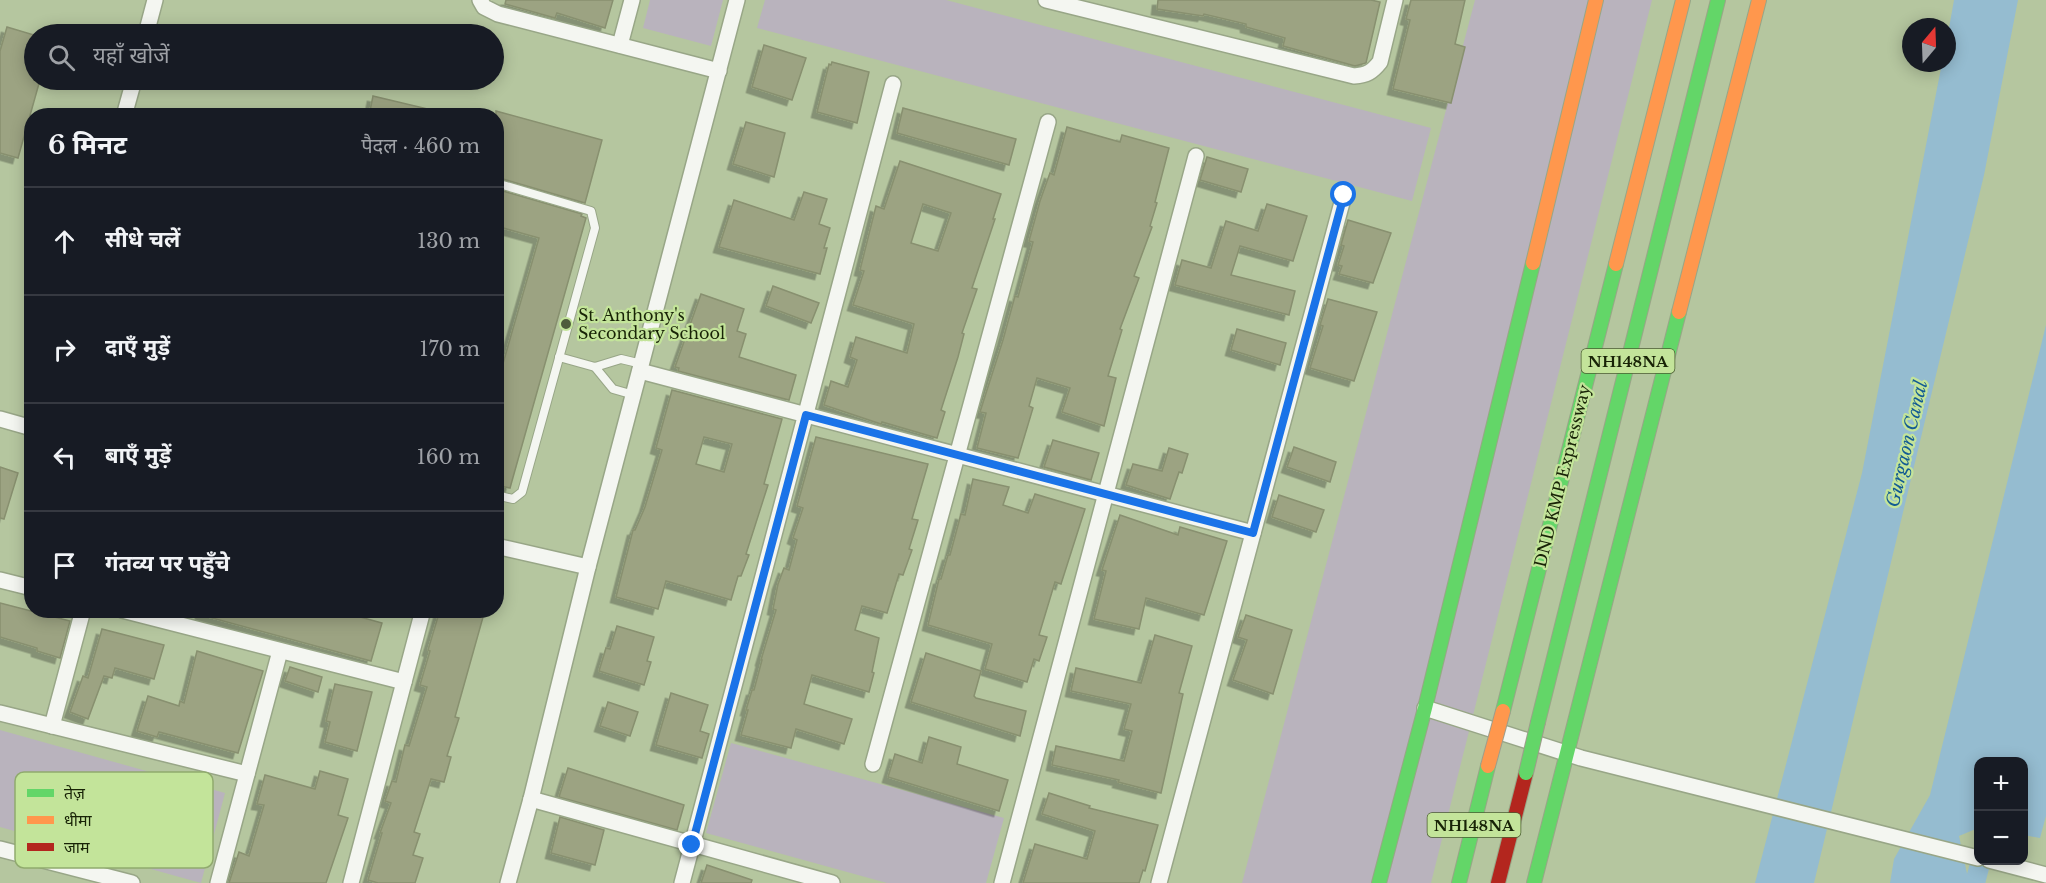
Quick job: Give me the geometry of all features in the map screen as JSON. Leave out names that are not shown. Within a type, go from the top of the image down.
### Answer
[{"type":"main road","points":[[1379,883],[1425,708],[1596,0]]},
{"type":"main road","name":"DND KMP Expressway","points":[[1459,883],[1683,0]]},
{"type":"main road","name":"NH148NA","points":[[1498,883],[1718,0]]},
{"type":"main road","points":[[1534,883],[1575,756],[1759,0]]},
{"type":"street","points":[[149,24],[155,0]]},
{"type":"street","points":[[480,0],[484,7],[498,14],[719,71]]},
{"type":"street","points":[[620,45],[632,0]]},
{"type":"street","points":[[508,883],[588,567],[737,0]]},
{"type":"street","points":[[1046,0],[1354,76],[1366,75],[1380,62],[1395,0]]},
{"type":"street","points":[[682,883],[893,84]]},
{"type":"street","points":[[126,108],[131,90]]},
{"type":"street","points":[[873,764],[1048,122]]},
{"type":"street","points":[[1002,883],[1196,156]]},
{"type":"street","points":[[1159,883],[1344,195]]},
{"type":"street","points":[[641,368],[806,415],[1253,533]]},
{"type":"street","points":[[0,419],[24,426]]},
{"type":"street","points":[[504,548],[588,567]]},
{"type":"street","points":[[0,580],[24,586]]},
{"type":"street","points":[[52,726],[81,618]]},
{"type":"street","points":[[153,618],[404,682]]},
{"type":"street","points":[[351,883],[421,618]]},
{"type":"street","points":[[218,883],[280,651]]},
{"type":"street","points":[[1425,708],[1575,756],[1974,857]]},
{"type":"street","points":[[0,713],[247,774]]},
{"type":"street","points":[[531,799],[832,883]]},
{"type":"street","points":[[0,849],[15,853]]},
{"type":"street","points":[[2005,865],[2046,875]]},
{"type":"street","points":[[74,868],[132,883]]},
{"type":"lane","points":[[504,185],[591,211],[595,228],[522,492],[513,499],[504,497]]},
{"type":"lane","points":[[559,357],[595,367],[614,388],[634,395]]},
{"type":"lane","points":[[595,367],[621,359],[641,368]]},
{"type":"shaded area","points":[[650,0],[723,0],[711,46],[643,28]]},
{"type":"shaded area","points":[[765,0],[946,0],[1431,128],[1412,201],[757,28]]},
{"type":"shaded area","points":[[1475,0],[1652,0],[1431,883],[1242,883]]},
{"type":"shaded area","points":[[0,730],[150,772],[15,772],[15,831],[0,827]]},
{"type":"shaded area","points":[[731,743],[1004,818],[986,883],[887,883],[706,833]]},
{"type":"shaded area","points":[[213,790],[225,793],[213,838]]},
{"type":"shaded area","points":[[147,868],[205,868],[201,883]]},
{"type":"water","name":"Gurgaon Canal","points":[[1954,0],[2018,0],[1984,175],[1814,883],[1755,883],[1862,473],[1940,72],[1956,72],[1956,18],[1951,18]]},
{"type":"water","points":[[2046,325],[2046,816],[2040,838],[2028,836],[2028,757],[1974,757],[1974,830],[1959,836],[1969,883],[1890,883],[1894,859],[1930,795]]},
{"type":"building","points":[[506,0],[613,0],[605,28],[557,13],[555,18],[505,4]]},
{"type":"building","points":[[1158,0],[1371,0],[1380,2],[1366,63],[1355,66],[1283,46],[1285,38],[1246,27],[1246,24],[1204,14],[1203,16],[1157,9]]},
{"type":"building","points":[[1411,0],[1465,0],[1455,44],[1465,47],[1451,103],[1393,89],[1410,20],[1406,19]]},
{"type":"building","points":[[7,27],[24,32],[24,90],[37,90],[32,108],[24,108],[24,137],[18,158],[0,153],[0,51]]},
{"type":"building","points":[[764,45],[806,58],[792,100],[752,87]]},
{"type":"building","points":[[832,62],[869,72],[857,123],[817,112],[829,64],[831,65]]},
{"type":"building","points":[[373,96],[424,108],[371,108]]},
{"type":"building","points":[[903,108],[1016,139],[1009,165],[897,133]]},
{"type":"building","points":[[504,113],[602,140],[585,203],[504,179]]},
{"type":"building","points":[[746,122],[785,133],[774,177],[733,164]]},
{"type":"building","points":[[1067,127],[1120,142],[1122,135],[1169,148],[1155,202],[1157,203],[1150,226],[1152,227],[1134,276],[1139,278],[1120,329],[1122,330],[1108,376],[1116,378],[1104,426],[1062,412],[1070,388],[1037,378],[1029,406],[1033,408],[1018,458],[977,448],[986,413],[980,412],[1015,296],[1018,297],[1033,242],[1029,241],[1040,201],[1050,173],[1054,175]]},
{"type":"building","points":[[1207,157],[1248,169],[1241,192],[1200,180]]},
{"type":"building","points":[[900,161],[1001,194],[972,288],[977,289],[962,333],[964,334],[958,357],[941,410],[945,412],[937,438],[882,422],[881,424],[824,405],[831,381],[848,387],[857,360],[850,357],[856,337],[907,353],[914,324],[853,305],[864,271],[860,270],[876,206],[884,209]],"holes":[[[923,204],[951,213],[938,251],[911,243]]]},
{"type":"building","points":[[504,191],[582,214],[581,216],[586,218],[510,488],[504,487],[504,360],[539,238],[504,228]]},
{"type":"building","points":[[804,192],[827,199],[819,224],[830,228],[820,274],[719,247],[734,200],[794,220]]},
{"type":"building","points":[[1267,204],[1307,216],[1293,261],[1240,246],[1231,275],[1295,291],[1289,315],[1175,285],[1182,260],[1211,268],[1226,221],[1258,231]]},
{"type":"building","points":[[1348,220],[1391,233],[1373,283],[1339,274],[1342,266],[1338,265],[1344,246],[1341,245]]},
{"type":"building","points":[[773,286],[819,303],[811,323],[766,306]]},
{"type":"building","points":[[701,294],[744,309],[737,331],[746,334],[739,357],[796,375],[789,400],[678,371],[679,368],[675,367]]},
{"type":"building","points":[[1328,299],[1377,312],[1354,381],[1310,368],[1323,326],[1320,325]]},
{"type":"building","points":[[1237,329],[1286,343],[1280,365],[1231,350]]},
{"type":"building","points":[[672,390],[782,419],[764,484],[768,485],[746,554],[749,555],[741,576],[738,576],[731,600],[666,581],[658,609],[616,597],[633,530],[645,507],[662,450],[656,448]],"holes":[[[704,437],[732,444],[724,472],[696,464]]]},
{"type":"building","points":[[816,437],[928,464],[912,519],[918,520],[909,549],[912,550],[903,575],[899,574],[887,613],[862,606],[855,630],[879,638],[869,692],[812,675],[804,704],[852,719],[844,744],[796,729],[791,748],[741,735],[748,710],[746,710],[752,690],[754,690],[776,610],[773,609],[778,584],[784,568],[789,570],[797,540],[793,538],[803,508],[797,506]]},
{"type":"building","points":[[1053,440],[1099,453],[1091,480],[1044,467]]},
{"type":"building","points":[[1294,447],[1336,462],[1330,482],[1287,467]]},
{"type":"building","points":[[1169,448],[1188,454],[1170,499],[1126,485],[1133,464],[1162,471]]},
{"type":"building","points":[[0,467],[18,473],[4,519],[0,518]]},
{"type":"building","points":[[973,479],[1009,487],[1003,505],[1028,513],[1035,494],[1085,509],[1061,584],[1055,582],[1039,635],[1047,637],[1039,661],[1034,659],[1027,682],[985,669],[992,644],[928,625],[939,579],[941,579],[948,555],[950,555],[961,514],[965,515]]},
{"type":"building","points":[[1279,495],[1324,510],[1316,532],[1272,517]]},
{"type":"building","points":[[1120,515],[1178,535],[1180,527],[1227,541],[1204,615],[1146,598],[1139,629],[1094,619],[1106,571],[1102,570]]},
{"type":"building","points":[[0,603],[24,609],[24,618],[58,618],[70,621],[60,658],[37,651],[37,648],[0,637]]},
{"type":"building","points":[[1246,615],[1292,630],[1273,694],[1233,680],[1247,640],[1238,637]]},
{"type":"building","points":[[212,618],[364,618],[382,623],[371,661]]},
{"type":"building","points":[[438,618],[483,618],[455,717],[459,718],[447,756],[451,757],[444,782],[431,779],[414,832],[420,834],[413,855],[423,858],[415,883],[378,883],[368,880],[382,833],[380,833],[391,803],[385,801],[392,781],[396,782],[405,745],[409,746],[427,687],[420,685],[430,651],[428,650]]},
{"type":"building","points":[[617,626],[654,637],[647,661],[651,662],[644,685],[599,671],[606,648],[610,649]]},
{"type":"building","points":[[102,629],[164,645],[154,679],[115,668],[112,678],[104,676],[88,719],[70,712],[83,676],[88,678]]},
{"type":"building","points":[[1155,635],[1192,646],[1179,693],[1183,694],[1161,793],[1118,782],[1119,780],[1052,765],[1056,746],[1124,761],[1132,731],[1124,729],[1131,704],[1071,691],[1076,668],[1141,683]]},
{"type":"building","points":[[197,651],[263,671],[238,753],[159,732],[157,737],[137,731],[148,696],[179,706],[180,701],[184,703]]},
{"type":"building","points":[[926,653],[981,671],[974,696],[1026,711],[1020,736],[911,702]]},
{"type":"building","points":[[290,667],[322,677],[318,692],[285,681]]},
{"type":"building","points":[[335,684],[372,692],[357,751],[325,742],[330,722],[326,721]]},
{"type":"building","points":[[671,693],[708,705],[700,731],[709,734],[702,758],[656,745]]},
{"type":"building","points":[[608,702],[638,712],[630,736],[600,726]]},
{"type":"building","points":[[929,737],[961,747],[957,764],[1008,780],[999,811],[888,777],[895,754],[922,763]]},
{"type":"building","points":[[568,768],[684,805],[677,830],[559,797]]},
{"type":"building","points":[[320,771],[348,779],[338,815],[348,818],[326,883],[229,883],[239,852],[249,856],[264,805],[257,804],[265,775],[315,789]]},
{"type":"building","points":[[1049,793],[1090,806],[1089,808],[1158,825],[1145,871],[1143,870],[1139,883],[1023,883],[1035,844],[1087,859],[1095,831],[1042,814]]},
{"type":"building","points":[[560,817],[604,830],[595,865],[551,853]]},
{"type":"building","points":[[707,865],[752,880],[751,883],[701,883]]},
{"type":"waterway","points":[[1975,883],[1980,865]]},
{"type":"traffic: fast","points":[[1538,722],[1718,0]]},
{"type":"traffic: fast","points":[[1379,883],[1425,708],[1533,263]]},
{"type":"traffic: fast","points":[[1503,711],[1616,264]]},
{"type":"traffic: fast","points":[[1534,883],[1679,312]]},
{"type":"traffic: fast","points":[[1526,773],[1538,722]]},
{"type":"traffic: fast","points":[[1459,883],[1488,766]]},
{"type":"traffic: slow","points":[[1533,263],[1596,0]]},
{"type":"traffic: slow","points":[[1616,264],[1683,0]]},
{"type":"traffic: slow","points":[[1679,312],[1759,0]]},
{"type":"traffic: slow","points":[[1488,766],[1503,711]]},
{"type":"traffic: jam","points":[[1498,883],[1526,773]]},
{"type":"place","name":"St. Anthony's Secondary School","points":[[566,324]]},
{"type":"route","points":[[692,845],[806,415],[1253,533],[1344,195]]}]
